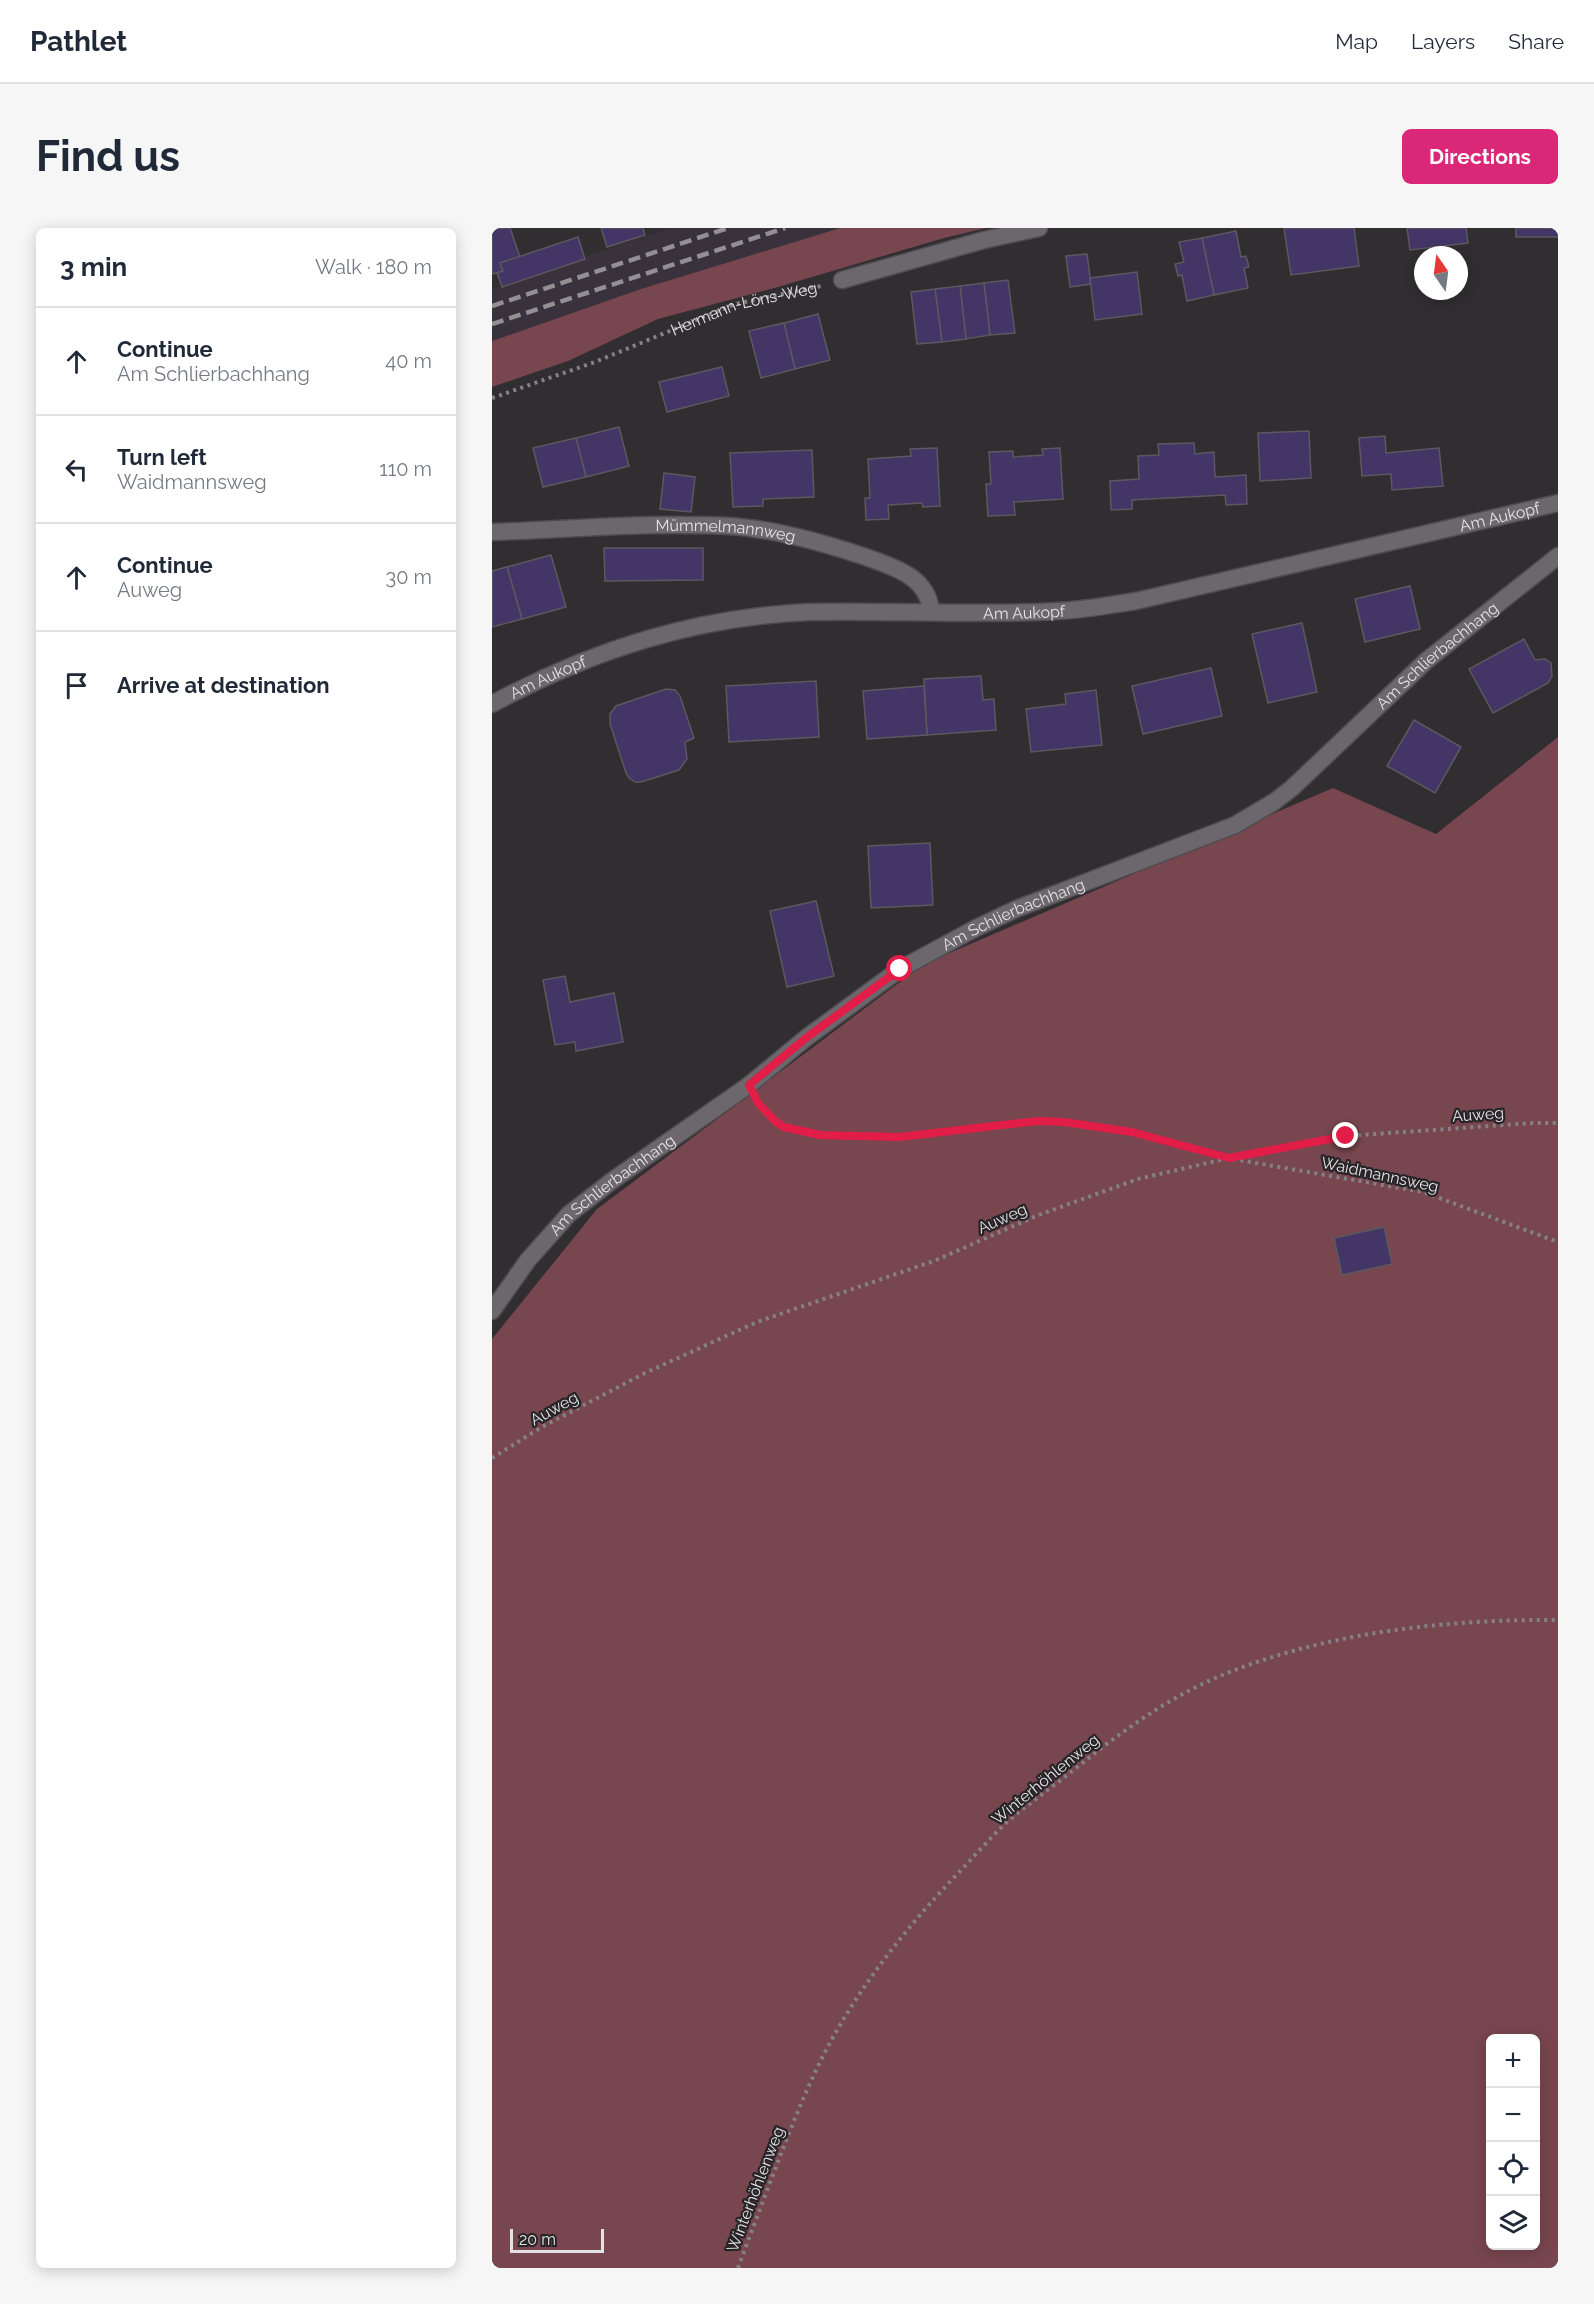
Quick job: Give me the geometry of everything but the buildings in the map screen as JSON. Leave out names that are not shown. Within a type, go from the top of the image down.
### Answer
[{"type":"street","points":[[842,280],[984,240],[1039,228]]},
{"type":"street","name":"Am Aukopf","points":[[492,704],[599,654],[695,627],[785,613],[1062,611],[1136,601],[1558,503]]},
{"type":"street","name":"Mümmelmannweg","points":[[492,532],[704,525],[776,532],[859,555],[907,574],[919,583],[930,600],[931,611]]},
{"type":"street","name":"Am Schlierbachhang","points":[[492,1311],[528,1260],[569,1214],[613,1180],[749,1085],[806,1038],[874,987],[934,950],[1016,909],[1235,825],[1274,802],[1292,788],[1425,661],[1558,556]]},
{"type":"path","name":"Hermann-Löns-Weg","points":[[492,398],[595,362],[735,304],[842,280]]},
{"type":"path","name":"Waidmannsweg","points":[[749,1085],[758,1103],[776,1122],[784,1127],[820,1135],[900,1137],[1020,1123],[1064,1122],[1132,1132],[1229,1158],[1423,1192],[1558,1242]]},
{"type":"path","name":"Auweg","points":[[492,1458],[543,1427],[645,1373],[757,1322],[934,1261],[1036,1216],[1138,1179],[1229,1158],[1346,1136],[1558,1123]]},
{"type":"path","name":"Winterhöhlenweg","points":[[738,2268],[788,2136],[821,2061],[854,2004],[877,1969],[922,1910],[1007,1822],[1107,1743],[1151,1712],[1187,1692],[1252,1664],[1293,1652],[1386,1632],[1461,1622],[1558,1620]]},
{"type":"shaded area","points":[[669,228],[840,228],[641,289],[492,341],[492,289]]},
{"type":"shaded area","points":[[840,228],[986,228],[658,319],[568,361],[492,387],[492,341],[641,289]]},
{"type":"shaded area","points":[[1558,737],[1558,2268],[492,2268],[492,1339],[597,1209],[924,964],[1333,788],[1436,834]]},
{"type":"railway","points":[[492,306],[728,228]]},
{"type":"railway","points":[[492,324],[785,228]]},
{"type":"route","points":[[900,969],[806,1038],[749,1085],[767,1115],[784,1127],[801,1132],[853,1137],[900,1137],[1038,1121],[1064,1122],[1132,1132],[1229,1158],[1346,1136]]}]
